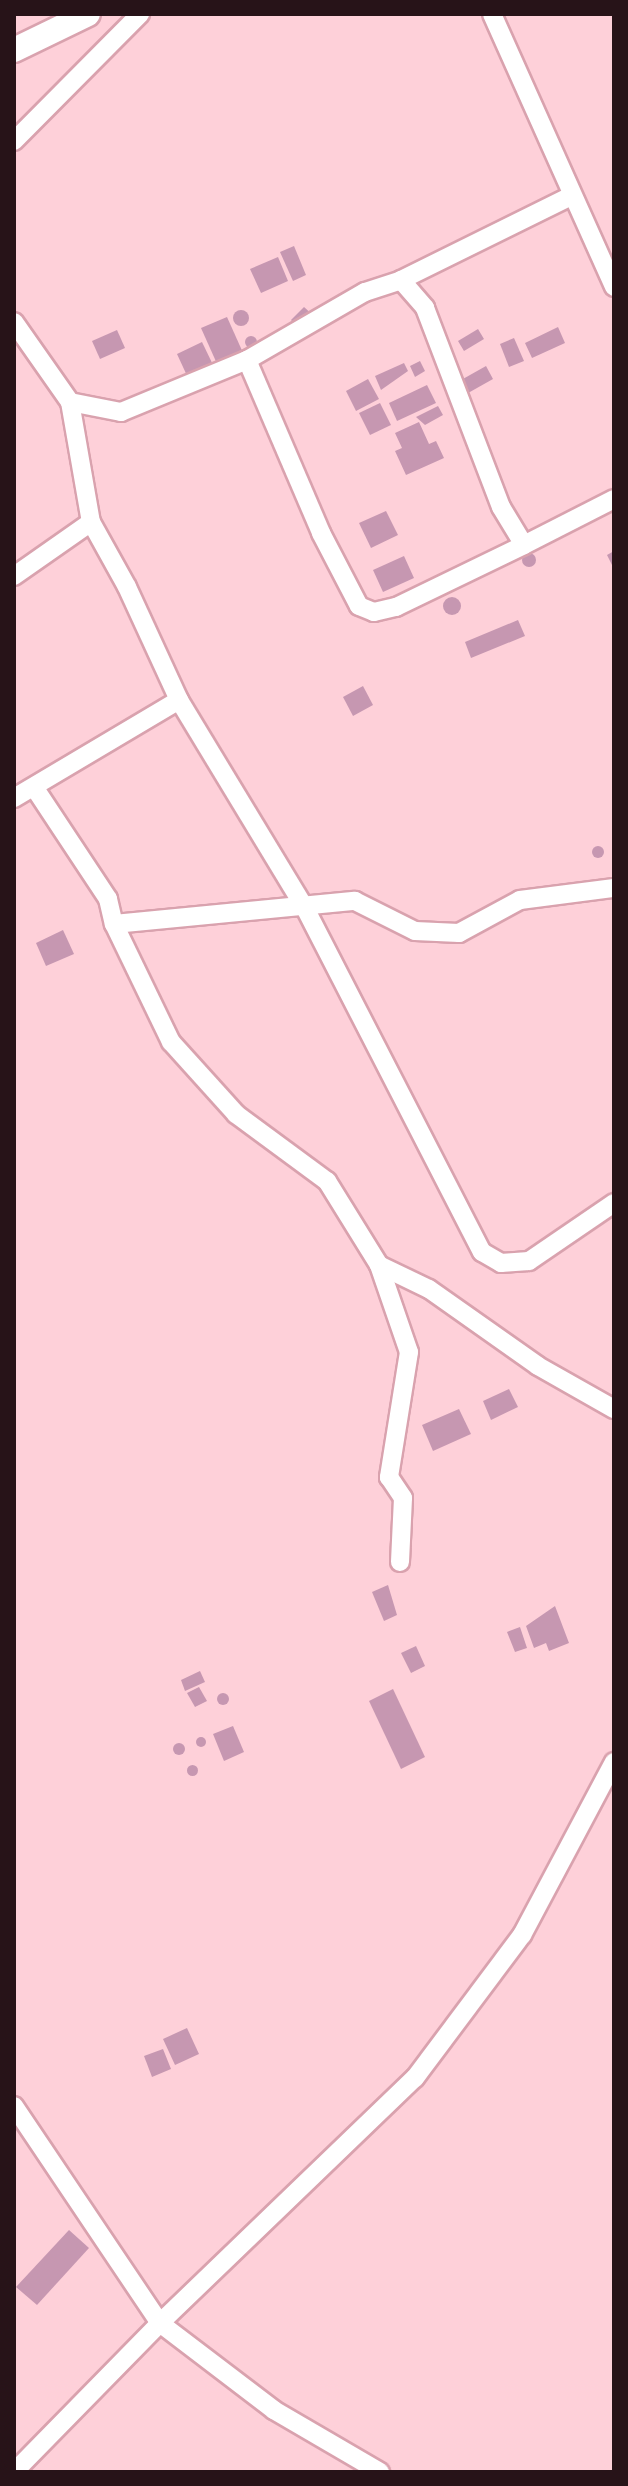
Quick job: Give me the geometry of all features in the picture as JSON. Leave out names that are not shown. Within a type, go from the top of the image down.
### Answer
[{"type":"main road","points":[[14,50],[88,14]]},
{"type":"street","points":[[14,141],[140,14]]},
{"type":"street","points":[[492,14],[614,287]]},
{"type":"street","points":[[70,402],[121,412],[247,360],[365,292],[401,280],[571,196]]},
{"type":"street","points":[[401,280],[425,308],[501,507],[524,545]]},
{"type":"street","points":[[14,322],[70,402],[91,522],[127,587],[179,700],[304,906],[482,1252],[501,1263],[529,1261],[614,1203]]},
{"type":"street","points":[[247,360],[321,533],[359,606],[374,612],[396,607],[614,499]]},
{"type":"street","points":[[14,576],[91,522]]},
{"type":"street","points":[[14,798],[179,700]]},
{"type":"street","points":[[34,787],[108,899],[114,924],[171,1042],[236,1114],[327,1181],[379,1265],[409,1352],[389,1477],[403,1498],[400,1562]]},
{"type":"street","points":[[114,924],[355,901],[415,931],[459,933],[520,900],[614,888]]},
{"type":"street","points":[[379,1265],[429,1289],[538,1366],[614,1409]]},
{"type":"street","points":[[14,2472],[160,2323],[434,2055],[522,1935],[614,1762]]},
{"type":"street","points":[[14,2106],[160,2323],[274,2410],[380,2472]]},
{"type":"building","points":[[294,246],[306,275],[293,281],[280,252]]},
{"type":"building","points":[[278,257],[288,281],[261,293],[250,269]]},
{"type":"building","points":[[304,307],[314,316],[300,330],[291,320]]},
{"type":"building","points":[[241,310],[249,318],[241,326],[233,318]]},
{"type":"building","points":[[227,317],[244,355],[218,366],[201,328]]},
{"type":"building","points":[[558,327],[565,343],[532,358],[525,343]]},
{"type":"building","points":[[478,329],[484,339],[464,351],[458,341]]},
{"type":"building","points":[[117,330],[125,348],[100,359],[92,341]]},
{"type":"building","points":[[251,336],[257,342],[251,348],[245,342]]},
{"type":"building","points":[[514,338],[524,361],[509,367],[500,344]]},
{"type":"building","points":[[202,342],[215,369],[189,380],[177,354]]},
{"type":"building","points":[[420,361],[425,371],[415,377],[410,366]]},
{"type":"building","points":[[404,363],[408,371],[381,390],[375,376]]},
{"type":"building","points":[[486,366],[493,379],[461,397],[454,384]]},
{"type":"building","points":[[368,379],[379,399],[356,411],[346,391]]},
{"type":"building","points":[[427,385],[436,403],[397,421],[389,403]]},
{"type":"building","points":[[380,403],[391,425],[370,435],[359,413]]},
{"type":"building","points":[[438,406],[443,415],[425,425],[416,417]]},
{"type":"building","points":[[419,422],[429,444],[436,441],[444,458],[406,475],[395,451],[402,448],[395,433]]},
{"type":"building","points":[[386,511],[398,535],[371,548],[359,523]]},
{"type":"building","points":[[614,551],[614,569],[607,555]]},
{"type":"building","points":[[529,553],[536,560],[529,567],[522,560]]},
{"type":"building","points":[[404,556],[414,578],[383,592],[373,570]]},
{"type":"building","points":[[452,597],[461,606],[452,615],[443,606]]},
{"type":"building","points":[[518,620],[525,636],[471,658],[465,642]]},
{"type":"building","points":[[363,686],[373,705],[353,716],[343,697]]},
{"type":"building","points":[[598,846],[604,852],[598,858],[592,852]]},
{"type":"building","points":[[63,930],[74,954],[46,966],[36,943]]},
{"type":"building","points":[[509,1389],[518,1407],[491,1420],[483,1401]]},
{"type":"building","points":[[459,1409],[471,1434],[433,1451],[422,1425]]},
{"type":"building","points":[[388,1585],[397,1615],[384,1621],[372,1592]]},
{"type":"building","points":[[555,1606],[569,1643],[549,1651],[546,1643],[534,1648],[526,1626]]},
{"type":"building","points":[[520,1627],[527,1648],[515,1652],[507,1632]]},
{"type":"building","points":[[416,1646],[425,1666],[411,1673],[401,1653]]},
{"type":"building","points":[[200,1671],[205,1682],[185,1691],[181,1680]]},
{"type":"building","points":[[199,1687],[207,1701],[195,1707],[187,1693]]},
{"type":"building","points":[[393,1689],[425,1757],[401,1769],[369,1701]]},
{"type":"building","points":[[223,1693],[229,1699],[223,1705],[217,1699]]},
{"type":"building","points":[[233,1726],[244,1752],[224,1761],[213,1734]]},
{"type":"building","points":[[201,1737],[206,1742],[201,1747],[196,1742]]},
{"type":"building","points":[[179,1743],[185,1749],[179,1755],[173,1749]]},
{"type":"building","points":[[192,1764],[198,1770],[192,1776],[186,1770]]},
{"type":"building","points":[[187,2028],[199,2054],[175,2065],[163,2039]]},
{"type":"building","points":[[163,2049],[171,2069],[152,2077],[144,2056]]},
{"type":"building","points":[[69,2230],[89,2248],[37,2305],[16,2287]]}]
